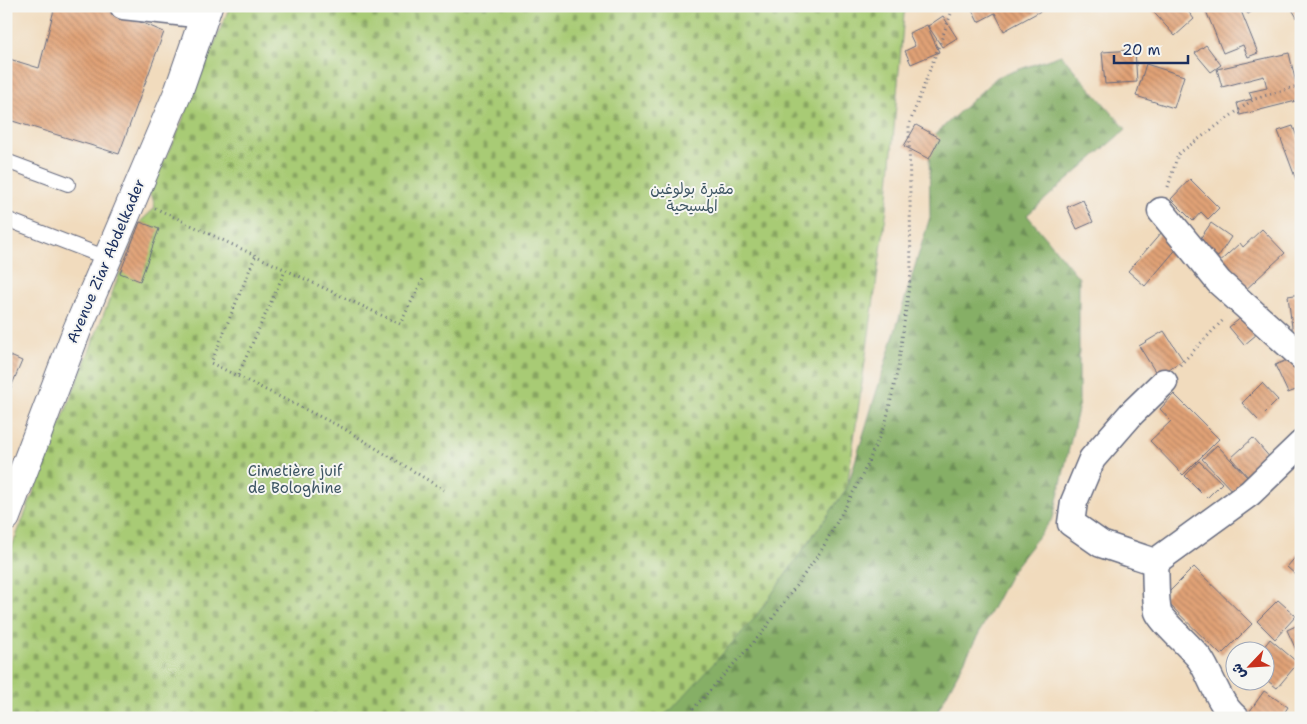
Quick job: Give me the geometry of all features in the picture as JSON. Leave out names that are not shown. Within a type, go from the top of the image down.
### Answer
[{"type":"main road","name":"Avenue Ziar Abdelkader","points":[[6,517],[11,486],[179,90],[206,11]]},
{"type":"street","points":[[123,6],[206,11]]},
{"type":"street","points":[[1161,211],[1219,282],[1301,356]]},
{"type":"street","points":[[1155,562],[1101,544],[1071,523],[1074,502],[1092,459],[1132,413],[1164,382]]},
{"type":"street","points":[[1155,562],[1250,492],[1301,444]]},
{"type":"street","points":[[1155,562],[1158,614],[1199,658],[1222,699],[1227,712],[1236,718]]},
{"type":"lane","points":[[6,161],[68,184]]},
{"type":"lane","points":[[6,219],[107,258]]},
{"type":"path","points":[[681,718],[693,709],[762,633],[821,551],[861,478],[886,422],[898,368],[911,272],[909,125],[954,6]]},
{"type":"path","points":[[1161,211],[1178,154],[1254,99],[1301,85]]},
{"type":"path","points":[[155,208],[400,324],[423,279]]},
{"type":"path","points":[[255,257],[211,363],[343,428],[444,490]]},
{"type":"path","points":[[238,375],[285,271]]},
{"type":"path","points":[[1164,382],[1240,302]]},
{"type":"green space","points":[[230,6],[907,6],[904,14],[887,208],[847,488],[754,619],[672,709],[660,718],[6,718],[6,562],[140,222],[155,208],[153,199],[147,190],[171,148]]},
{"type":"green space","points":[[1061,55],[1126,129],[1027,215],[1079,278],[1079,405],[1053,518],[1013,569],[934,718],[651,718],[754,619],[847,488],[930,217],[929,140],[997,77]]},
{"type":"building","points":[[55,6],[112,10],[164,32],[119,154],[6,119],[6,58],[39,68]]},
{"type":"building","points":[[970,6],[1045,6],[1046,8],[1004,31],[995,13],[978,22]]},
{"type":"building","points":[[1148,6],[1184,6],[1194,19],[1175,36]]},
{"type":"building","points":[[1204,6],[1239,6],[1258,53],[1248,57],[1243,45],[1223,53]]},
{"type":"building","points":[[1243,6],[1261,6],[1248,14]]},
{"type":"building","points":[[1290,6],[1301,6],[1301,20],[1299,21]]},
{"type":"building","points":[[943,16],[957,38],[942,47],[928,26]]},
{"type":"building","points":[[927,25],[939,52],[911,64],[905,51],[915,46],[909,33]]},
{"type":"building","points":[[1206,45],[1221,65],[1211,72],[1195,53]]},
{"type":"building","points":[[1135,50],[1137,82],[1105,84],[1102,52]]},
{"type":"building","points":[[1289,53],[1300,100],[1240,115],[1237,103],[1252,99],[1249,92],[1267,88],[1264,76],[1222,87],[1217,69]]},
{"type":"building","points":[[1146,64],[1184,76],[1174,108],[1136,96]]},
{"type":"building","points":[[916,125],[940,138],[929,159],[904,146]]},
{"type":"building","points":[[1293,126],[1301,148],[1301,193],[1278,131]]},
{"type":"building","points":[[1190,179],[1219,208],[1208,219],[1201,212],[1193,221],[1171,199]]},
{"type":"building","points":[[1083,200],[1093,222],[1077,229],[1067,207]]},
{"type":"building","points":[[140,222],[159,229],[140,281],[120,273]]},
{"type":"building","points":[[1211,223],[1231,237],[1218,257],[1197,243]]},
{"type":"building","points":[[1262,229],[1285,253],[1241,294],[1215,266],[1240,243],[1243,247]]},
{"type":"building","points":[[1162,232],[1179,246],[1145,286],[1128,271]]},
{"type":"building","points":[[1301,294],[1301,334],[1293,335],[1288,296]]},
{"type":"building","points":[[1249,312],[1263,329],[1244,345],[1229,327]]},
{"type":"building","points":[[1164,331],[1183,360],[1158,376],[1139,346]]},
{"type":"building","points":[[6,354],[22,361],[6,399]]},
{"type":"building","points":[[1294,357],[1301,371],[1301,388],[1288,393],[1275,365]]},
{"type":"building","points":[[1262,383],[1278,400],[1258,420],[1242,403]]},
{"type":"building","points":[[1174,394],[1219,439],[1183,475],[1150,441],[1171,421],[1160,409]]},
{"type":"building","points":[[1253,438],[1272,460],[1250,479],[1231,458]]},
{"type":"building","points":[[1217,445],[1249,479],[1234,493],[1202,459]]},
{"type":"building","points":[[1199,461],[1222,483],[1207,498],[1185,476]]},
{"type":"building","points":[[1298,554],[1301,557],[1301,570],[1296,575],[1287,567]]},
{"type":"building","points":[[1194,567],[1252,624],[1234,642],[1224,642],[1224,652],[1221,655],[1163,598]]},
{"type":"building","points":[[1278,600],[1296,616],[1275,639],[1257,621]]},
{"type":"building","points":[[1298,625],[1301,632],[1301,661],[1287,630]]},
{"type":"building","points":[[1274,642],[1298,663],[1277,688],[1274,686]]},
{"type":"building","points":[[1263,692],[1288,707],[1281,718],[1245,718]]},
{"type":"park label","name":"مقبرة بولوغين المسيحية","points":[[692,198]]},
{"type":"park label","name":"Cimetière juif de Bologhine","points":[[295,480]]}]
